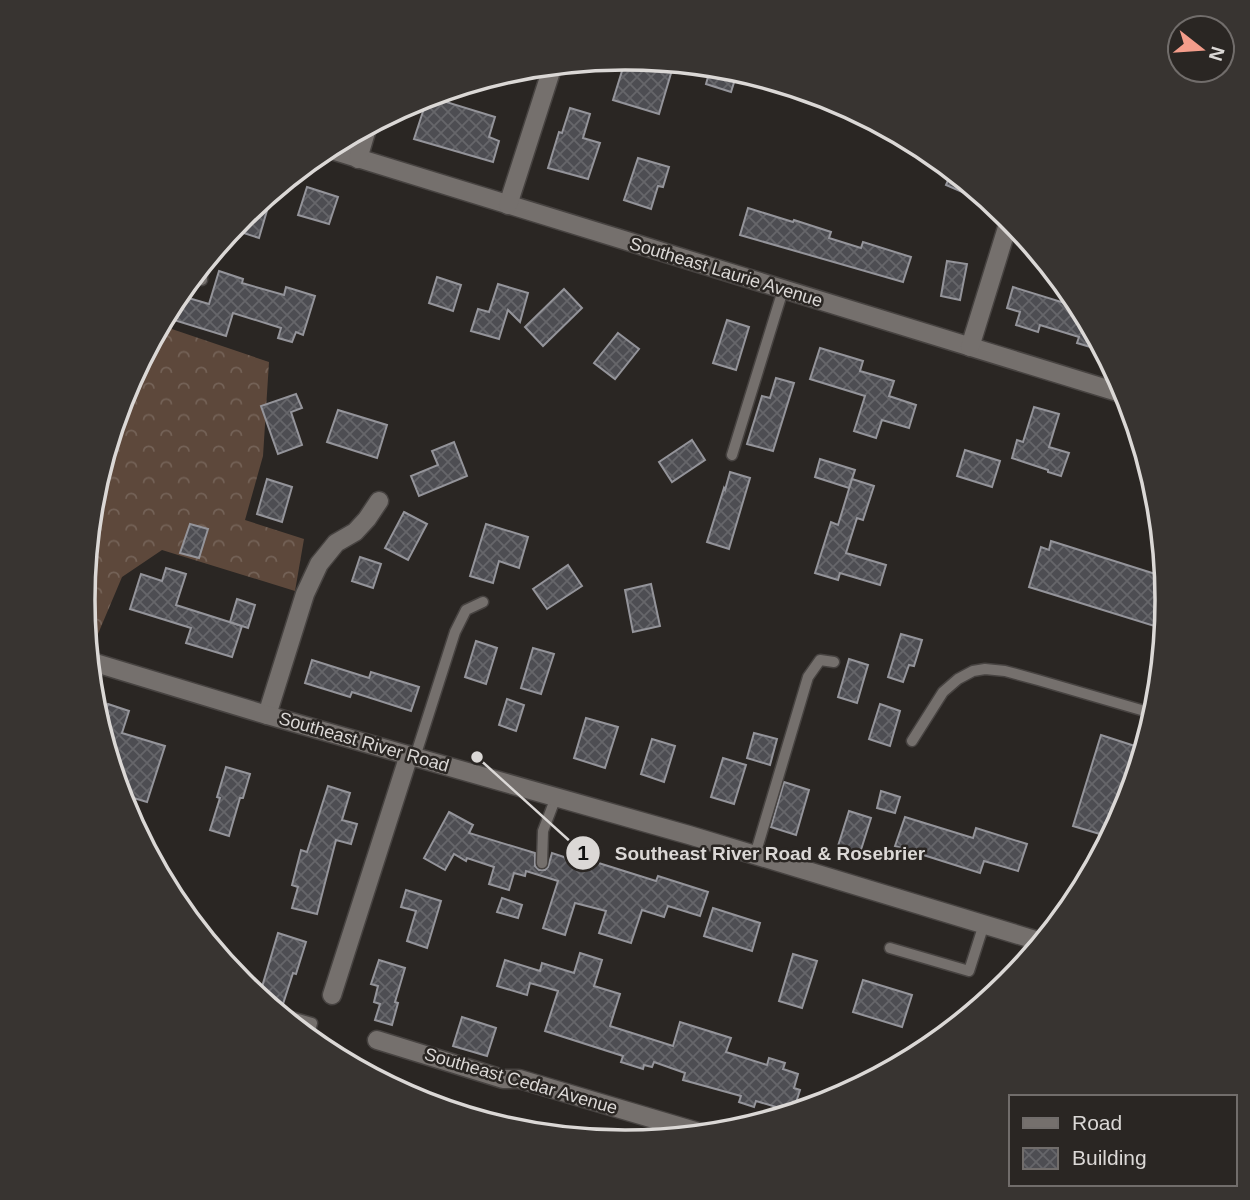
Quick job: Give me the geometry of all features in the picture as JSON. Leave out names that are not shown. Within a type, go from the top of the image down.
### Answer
[{"type":"street","points":[[508,205],[549,76]]},
{"type":"street","points":[[358,159],[364,139]]},
{"type":"street","name":"Southeast Laurie Avenue","points":[[340,153],[1112,390]]},
{"type":"street","points":[[970,347],[1006,232]]},
{"type":"street","points":[[267,715],[305,594],[319,564],[336,543],[355,532],[379,500]]},
{"type":"street","name":"Southeast River Road","points":[[99,664],[755,855],[1032,939]]},
{"type":"street","points":[[332,995],[412,756]]},
{"type":"street","name":"Southeast Cedar Avenue","points":[[377,1040],[503,1079],[519,1079],[669,1128]]},
{"type":"lane","points":[[732,455],[783,290]]},
{"type":"lane","points":[[412,756],[455,632],[466,610],[482,602]]},
{"type":"lane","points":[[755,855],[808,677],[820,660],[834,662]]},
{"type":"lane","points":[[912,741],[943,692],[958,679],[973,671],[985,669],[1004,671],[1143,710]]},
{"type":"lane","points":[[542,863],[543,831],[556,797]]},
{"type":"lane","points":[[890,948],[969,971],[984,924]]},
{"type":"green space","points":[[170,328],[269,362],[263,456],[245,520],[304,539],[295,591],[162,550],[122,577],[96,638],[96,565],[105,497],[113,463],[135,397]]},
{"type":"building","points":[[622,70],[671,72],[659,114],[613,100]]},
{"type":"building","points":[[708,77],[734,81],[731,92],[706,84]]},
{"type":"building","points":[[446,101],[495,117],[489,137],[499,141],[493,162],[414,139],[424,109]]},
{"type":"building","points":[[570,108],[590,114],[583,138],[600,143],[588,179],[548,168]]},
{"type":"building","points":[[638,158],[669,167],[663,187],[658,186],[651,209],[624,200]]},
{"type":"building","points":[[948,180],[962,192],[946,185]]},
{"type":"building","points":[[307,187],[338,197],[329,224],[298,215]]},
{"type":"building","points":[[748,208],[831,232],[829,238],[861,248],[863,242],[911,257],[903,282],[740,235]]},
{"type":"building","points":[[267,210],[259,238],[243,233]]},
{"type":"building","points":[[947,261],[967,264],[960,300],[941,296]]},
{"type":"building","points":[[219,271],[243,279],[242,283],[284,295],[286,287],[315,296],[303,335],[296,332],[292,342],[278,338],[281,328],[233,313],[226,336],[175,320],[190,298],[209,304]]},
{"type":"building","points":[[437,277],[461,285],[453,311],[429,303]]},
{"type":"building","points":[[498,284],[528,293],[520,322],[508,310],[499,339],[471,331],[478,309],[489,312]]},
{"type":"building","points":[[1013,287],[1064,303],[1090,347],[1077,343],[1079,337],[1040,325],[1038,332],[1016,325],[1020,312],[1007,308]]},
{"type":"building","points":[[564,289],[582,308],[543,346],[525,327]]},
{"type":"building","points":[[727,320],[749,327],[736,370],[713,363]]},
{"type":"building","points":[[618,333],[639,349],[615,379],[594,363]]},
{"type":"building","points":[[820,348],[863,361],[860,371],[894,381],[889,396],[916,405],[909,428],[882,420],[876,438],[854,431],[865,396],[810,379]]},
{"type":"building","points":[[776,378],[794,383],[773,451],[747,444],[762,396],[770,398]]},
{"type":"building","points":[[296,394],[302,408],[291,412],[302,445],[278,454],[261,406]]},
{"type":"building","points":[[1034,407],[1059,414],[1049,447],[1069,453],[1061,476],[1012,458],[1017,440],[1023,442]]},
{"type":"building","points":[[338,410],[387,425],[377,458],[327,442]]},
{"type":"building","points":[[692,440],[705,460],[672,482],[659,462]]},
{"type":"building","points":[[454,442],[467,476],[419,496],[411,476],[438,465],[432,451]]},
{"type":"building","points":[[965,450],[1000,461],[992,487],[957,476]]},
{"type":"building","points":[[820,459],[855,470],[849,488],[815,477]]},
{"type":"building","points":[[730,472],[750,478],[729,549],[707,542]]},
{"type":"building","points":[[267,479],[292,487],[282,522],[257,514]]},
{"type":"building","points":[[852,479],[874,486],[863,520],[857,518],[846,553],[886,565],[880,585],[840,573],[838,580],[815,573],[831,522],[838,525]]},
{"type":"building","points":[[404,512],[427,524],[408,560],[385,548]]},
{"type":"building","points":[[190,524],[208,529],[199,558],[180,553]]},
{"type":"building","points":[[486,524],[528,537],[519,568],[499,561],[493,583],[470,576]]},
{"type":"building","points":[[1051,541],[1154,574],[1154,626],[1029,587],[1041,547],[1049,550]]},
{"type":"building","points":[[360,557],[381,564],[373,588],[352,581]]},
{"type":"building","points":[[568,565],[582,586],[547,609],[533,589]]},
{"type":"building","points":[[166,568],[186,574],[176,605],[242,626],[232,657],[186,643],[191,628],[130,609],[141,574],[162,581]]},
{"type":"building","points":[[651,584],[660,626],[633,632],[625,590]]},
{"type":"building","points":[[237,599],[255,605],[248,628],[230,622]]},
{"type":"building","points":[[901,634],[922,640],[914,666],[909,665],[903,682],[888,677]]},
{"type":"building","points":[[476,641],[497,648],[486,684],[465,677]]},
{"type":"building","points":[[533,648],[554,654],[541,694],[521,688]]},
{"type":"building","points":[[849,659],[868,665],[857,703],[838,697]]},
{"type":"building","points":[[312,660],[369,678],[371,672],[419,687],[411,711],[352,692],[350,697],[305,683]]},
{"type":"building","points":[[507,699],[524,705],[516,731],[499,725]]},
{"type":"building","points":[[108,704],[129,711],[122,733],[165,746],[147,802],[133,798],[106,709]]},
{"type":"building","points":[[880,704],[900,711],[890,746],[869,739]]},
{"type":"building","points":[[586,718],[618,727],[605,768],[574,758]]},
{"type":"building","points":[[754,733],[777,739],[770,765],[747,758]]},
{"type":"building","points":[[1101,735],[1134,746],[1115,803],[1100,834],[1073,826]]},
{"type":"building","points":[[652,739],[675,746],[664,782],[641,774]]},
{"type":"building","points":[[723,758],[746,765],[734,804],[711,797]]},
{"type":"building","points":[[226,767],[250,774],[229,836],[210,830]]},
{"type":"building","points":[[784,782],[809,790],[796,835],[771,827]]},
{"type":"building","points":[[328,786],[350,793],[342,820],[357,824],[351,844],[336,840],[317,914],[292,908],[298,887],[292,885],[301,850],[307,852]]},
{"type":"building","points":[[881,791],[900,797],[895,813],[877,808]]},
{"type":"building","points":[[849,811],[871,818],[860,853],[838,846]]},
{"type":"building","points":[[449,812],[473,825],[469,833],[535,853],[535,866],[539,870],[548,867],[552,853],[573,860],[576,851],[591,855],[589,860],[656,881],[658,876],[708,892],[700,916],[668,906],[664,917],[642,910],[631,943],[599,933],[606,911],[575,903],[565,935],[543,928],[558,881],[526,871],[525,876],[514,873],[509,890],[489,884],[494,867],[467,858],[466,861],[454,854],[445,870],[424,858]]},
{"type":"building","points":[[905,817],[973,838],[976,828],[1027,844],[1018,871],[984,861],[980,873],[895,846]]},
{"type":"building","points":[[406,890],[441,901],[427,948],[407,941],[416,911],[401,907]]},
{"type":"building","points":[[502,898],[522,905],[518,918],[497,912]]},
{"type":"building","points":[[713,908],[760,923],[752,951],[704,936]]},
{"type":"building","points":[[278,933],[306,942],[283,1004],[262,986]]},
{"type":"building","points":[[580,953],[602,960],[594,986],[620,994],[610,1026],[673,1046],[680,1022],[731,1038],[726,1052],[767,1065],[769,1058],[785,1063],[783,1069],[798,1074],[794,1088],[800,1090],[796,1102],[777,1107],[756,1101],[754,1107],[739,1102],[741,1096],[683,1080],[685,1073],[654,1062],[652,1067],[644,1065],[643,1069],[621,1062],[623,1056],[545,1031],[558,991],[530,983],[527,995],[497,986],[505,960],[540,971],[542,963],[574,973]]},
{"type":"building","points":[[793,954],[817,961],[802,1008],[779,1001]]},
{"type":"building","points":[[379,960],[405,968],[395,1002],[398,1003],[392,1025],[375,1020],[380,1004],[374,1002],[378,986],[371,984]]},
{"type":"building","points":[[863,980],[912,995],[902,1027],[853,1012]]},
{"type":"building","points":[[462,1017],[496,1028],[487,1056],[453,1046]]},
{"type":"place","name":"Southeast River Road & Rosebrier","points":[[477,757]]}]
